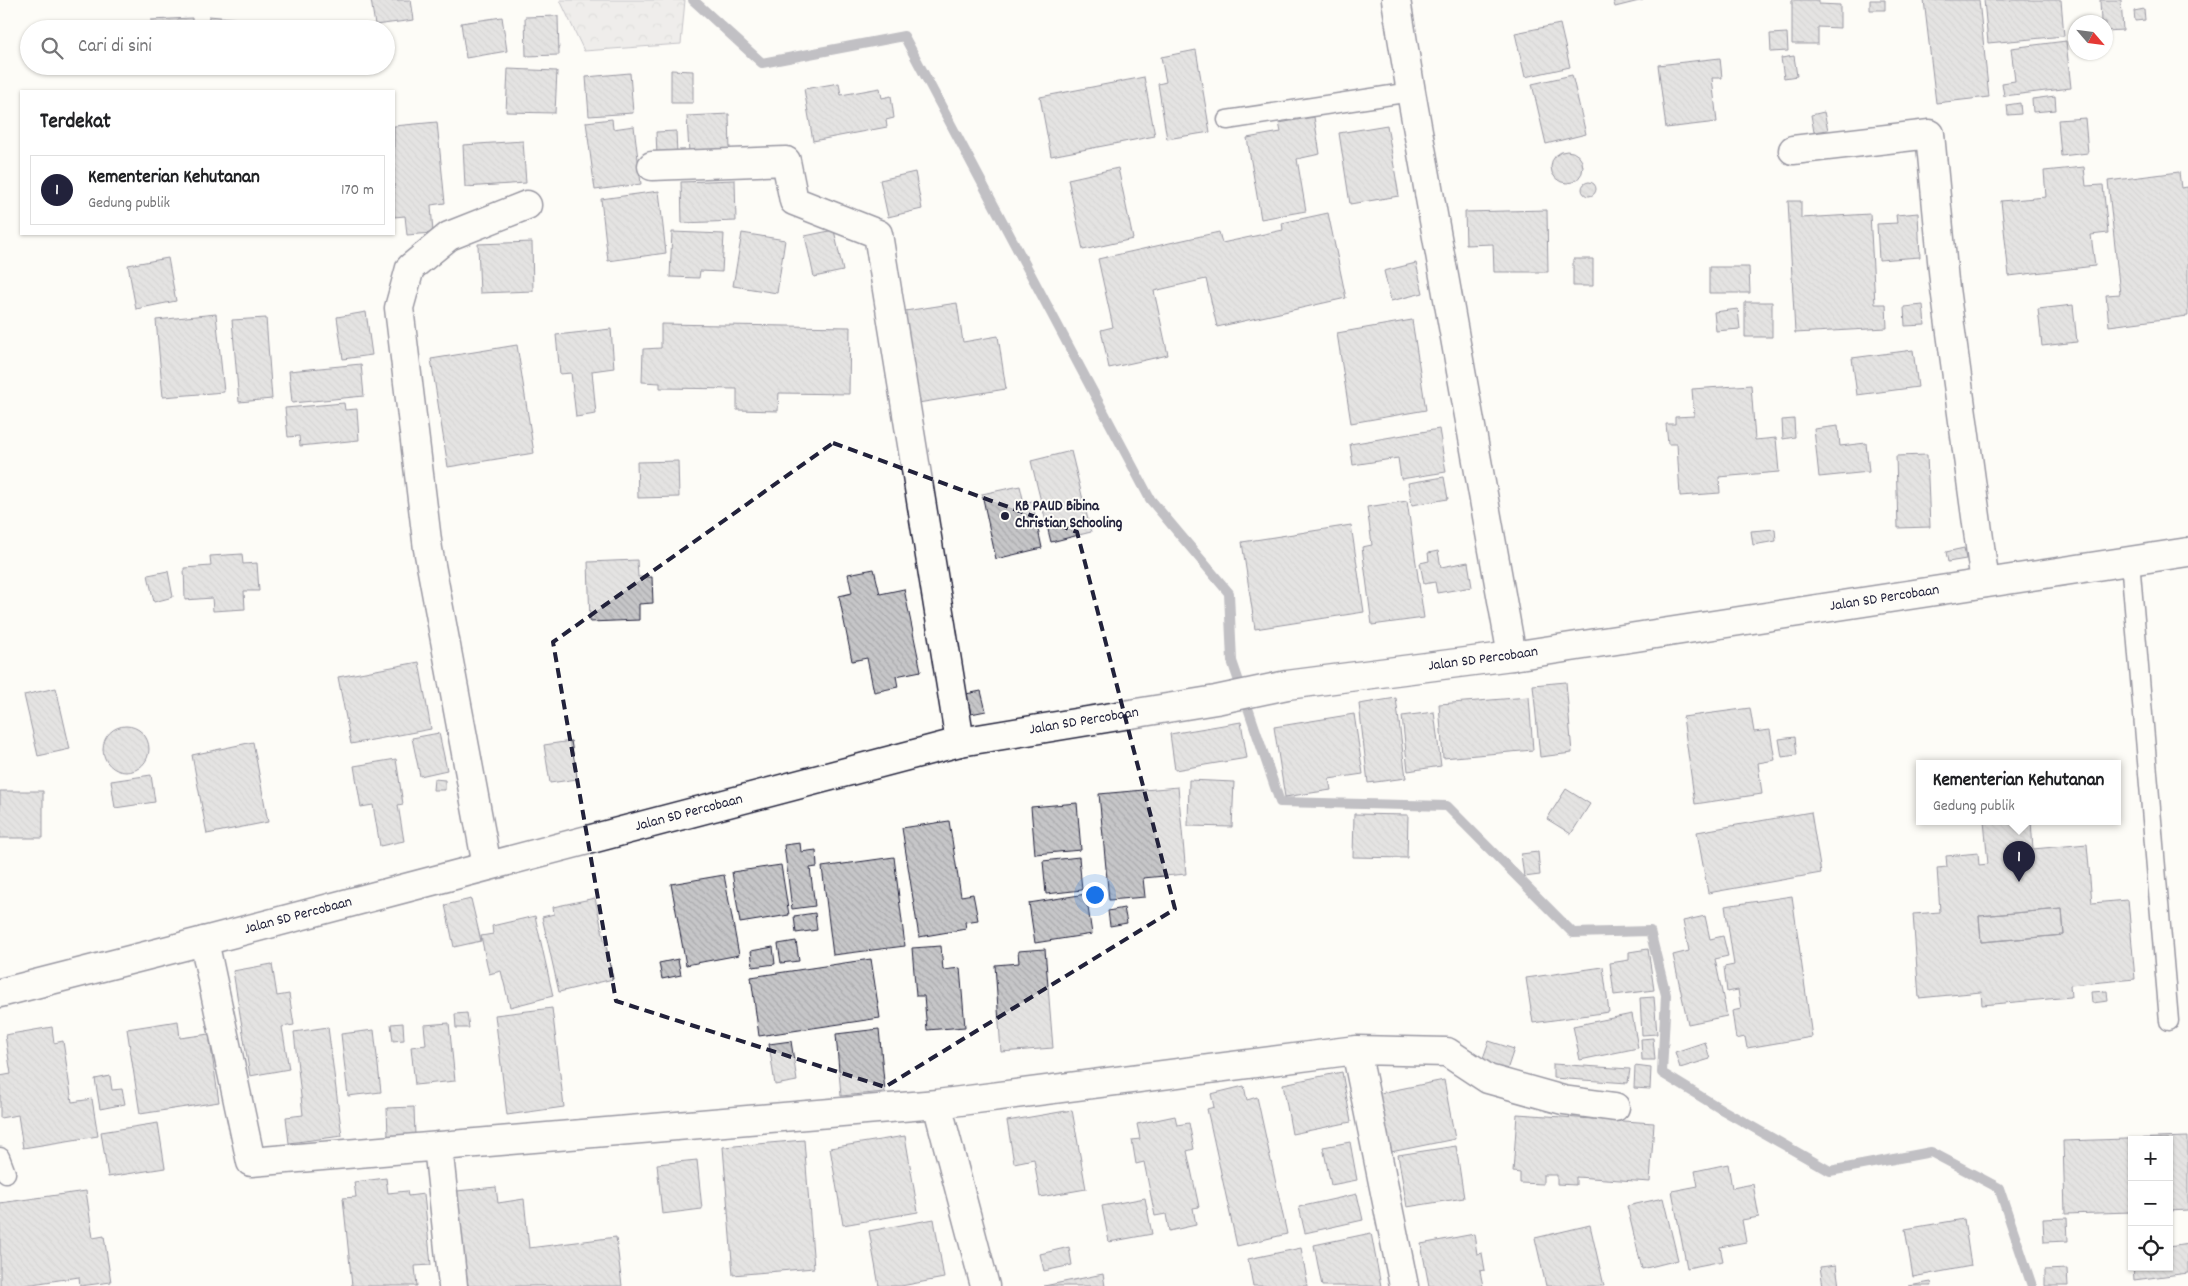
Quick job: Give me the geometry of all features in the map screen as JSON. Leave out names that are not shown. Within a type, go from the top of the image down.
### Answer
[{"type":"street","points":[[1396,0],[1512,656]]},
{"type":"street","points":[[1793,150],[1930,134],[1944,281],[1985,582]]},
{"type":"street","points":[[652,166],[786,161],[794,201],[878,234],[960,742]]},
{"type":"street","points":[[487,866],[428,549],[400,308],[410,268],[449,236],[527,205]]},
{"type":"street","name":"Jalan SD Percobaan","points":[[0,993],[204,942],[960,742],[1216,700],[1287,685],[1512,656],[2188,552]]},
{"type":"street","points":[[204,942],[251,1162],[937,1104],[1356,1050],[1447,1052],[1488,1079],[1563,1100],[1615,1108]]},
{"type":"street","points":[[1356,1050],[1404,1286]]},
{"type":"street","points":[[937,1104],[985,1286]]},
{"type":"street","points":[[438,1146],[453,1286]]},
{"type":"lane","points":[[1227,120],[1411,92]]},
{"type":"lane","points":[[2130,561],[2169,1021]]},
{"type":"highlighted area","points":[[833,443],[1077,532],[1175,909],[885,1087],[616,1001],[553,642]]},
{"type":"green space","points":[[560,0],[685,0],[681,44],[584,51]]},
{"type":"building","points":[[371,0],[411,0],[414,20],[395,22],[395,20],[374,20]]},
{"type":"building","points":[[1613,0],[1643,0],[1615,7]]},
{"type":"building","points":[[1792,0],[1819,0],[1819,4],[1840,5],[1840,28],[1818,27],[1818,44],[1792,44]]},
{"type":"building","points":[[1870,0],[1885,0],[1885,10],[1870,10]]},
{"type":"building","points":[[1924,0],[1979,0],[1989,97],[1936,103]]},
{"type":"building","points":[[1984,0],[2061,0],[2064,36],[1988,43]]},
{"type":"building","points":[[2100,0],[2121,0],[2123,30],[2113,31],[2113,15],[2101,15]]},
{"type":"building","points":[[2144,9],[2145,20],[2135,21],[2134,11]]},
{"type":"building","points":[[209,16],[241,19],[241,20],[209,20]]},
{"type":"building","points":[[558,16],[559,55],[526,56],[525,17]]},
{"type":"building","points":[[502,17],[507,51],[466,58],[461,23]]},
{"type":"building","points":[[192,18],[192,20],[151,20]]},
{"type":"building","points":[[1560,24],[1570,67],[1525,77],[1515,33]]},
{"type":"building","points":[[1787,33],[1788,51],[1771,52],[1770,34]]},
{"type":"building","points":[[2066,41],[2071,88],[2004,96],[2002,83],[2015,81],[2011,48]]},
{"type":"building","points":[[1196,50],[1210,132],[1167,139],[1158,84],[1166,82],[1161,57]]},
{"type":"building","points":[[1794,56],[1797,76],[1784,78],[1781,58]]},
{"type":"building","points":[[1720,58],[1722,78],[1712,78],[1717,122],[1666,128],[1658,65]]},
{"type":"building","points":[[508,69],[557,71],[555,113],[506,112]]},
{"type":"building","points":[[671,70],[693,71],[693,103],[671,103]]},
{"type":"building","points":[[630,73],[633,113],[589,116],[586,77]]},
{"type":"building","points":[[1572,75],[1586,134],[1546,144],[1532,84]]},
{"type":"building","points":[[1144,77],[1155,136],[1051,156],[1040,97]]},
{"type":"building","points":[[839,83],[841,95],[880,88],[882,98],[891,96],[894,118],[886,120],[887,127],[813,141],[804,89]]},
{"type":"building","points":[[2055,96],[2056,110],[2033,112],[2032,99]]},
{"type":"building","points":[[2020,103],[2021,114],[2008,115],[2007,105]]},
{"type":"building","points":[[1824,112],[1828,130],[1814,132],[1811,115]]},
{"type":"building","points":[[729,114],[730,152],[689,154],[687,116]]},
{"type":"building","points":[[1314,117],[1320,154],[1297,159],[1306,211],[1261,219],[1247,138],[1281,132],[1279,123]]},
{"type":"building","points":[[2085,118],[2088,153],[2061,156],[2058,120]]},
{"type":"building","points":[[612,119],[613,129],[634,126],[641,184],[595,190],[586,122]]},
{"type":"building","points":[[437,122],[445,203],[431,205],[433,233],[407,235],[405,216],[395,217],[395,126]]},
{"type":"building","points":[[1387,125],[1399,196],[1350,204],[1339,133]]},
{"type":"building","points":[[676,131],[677,155],[657,156],[656,132]]},
{"type":"building","points":[[523,141],[526,183],[465,187],[463,145]]},
{"type":"building","points":[[1567,151],[1573,152],[1578,156],[1582,161],[1582,173],[1578,178],[1573,182],[1567,183],[1561,182],[1556,178],[1552,173],[1551,167],[1552,161],[1556,156],[1561,152]]},
{"type":"building","points":[[2084,167],[2086,186],[2103,185],[2108,233],[2091,235],[2095,266],[2009,276],[2001,201],[2046,197],[2044,171]]},
{"type":"building","points":[[1118,168],[1133,239],[1083,250],[1068,179]]},
{"type":"building","points":[[915,172],[922,209],[888,217],[880,180]]},
{"type":"building","points":[[2179,172],[2181,188],[2188,187],[2188,316],[2109,326],[2106,295],[2120,294],[2108,181]]},
{"type":"building","points":[[735,180],[736,221],[682,223],[681,182]]},
{"type":"building","points":[[1589,182],[1594,184],[1596,189],[1594,194],[1589,196],[1584,194],[1582,189],[1584,184]]},
{"type":"building","points":[[659,191],[666,253],[608,261],[601,199]]},
{"type":"building","points":[[1788,201],[1801,201],[1801,218],[1870,214],[1875,304],[1886,304],[1887,328],[1795,333]]},
{"type":"building","points":[[1547,210],[1548,272],[1494,272],[1493,244],[1466,245],[1465,212]]},
{"type":"building","points":[[1328,213],[1346,298],[1217,327],[1206,279],[1154,291],[1168,355],[1109,368],[1101,330],[1113,327],[1098,259],[1219,232],[1222,243],[1283,230],[1282,223]]},
{"type":"building","points":[[1918,213],[1920,257],[1879,260],[1877,224],[1897,223],[1896,215]]},
{"type":"building","points":[[834,230],[843,271],[814,277],[805,236]]},
{"type":"building","points":[[672,232],[724,234],[722,272],[700,271],[699,278],[670,277]]},
{"type":"building","points":[[742,233],[785,240],[777,293],[733,286]]},
{"type":"building","points":[[532,242],[533,291],[480,293],[478,244]]},
{"type":"building","points":[[168,258],[176,301],[136,309],[128,265]]},
{"type":"building","points":[[1573,259],[1593,259],[1593,286],[1573,286]]},
{"type":"building","points":[[1416,263],[1423,293],[1391,301],[1384,271]]},
{"type":"building","points":[[1709,267],[1749,267],[1750,293],[1709,293]]},
{"type":"building","points":[[1745,302],[1772,302],[1772,337],[1745,337]]},
{"type":"building","points":[[957,303],[963,342],[998,336],[1006,389],[918,403],[905,311]]},
{"type":"building","points":[[1923,305],[1925,325],[1905,326],[1904,307]]},
{"type":"building","points":[[2073,305],[2077,342],[2042,346],[2038,309]]},
{"type":"building","points":[[1738,309],[1740,329],[1716,331],[1714,312]]},
{"type":"building","points":[[366,312],[372,355],[343,359],[337,317]]},
{"type":"building","points":[[216,314],[224,392],[163,397],[156,320]]},
{"type":"building","points":[[266,318],[272,399],[239,402],[232,320]]},
{"type":"building","points":[[1412,320],[1426,410],[1351,423],[1337,333]]},
{"type":"building","points":[[661,324],[850,327],[849,394],[779,393],[778,411],[737,410],[737,389],[660,388],[660,383],[642,382],[643,349],[661,348]]},
{"type":"building","points":[[611,329],[614,368],[592,371],[596,414],[576,417],[571,373],[560,374],[556,335]]},
{"type":"building","points":[[517,345],[534,453],[448,467],[431,359]]},
{"type":"building","points":[[1913,350],[1918,387],[1857,395],[1852,358]]},
{"type":"building","points":[[361,364],[364,396],[292,403],[289,371]]},
{"type":"building","points":[[1751,385],[1755,440],[1776,438],[1779,472],[1719,477],[1720,493],[1680,496],[1677,444],[1668,444],[1666,424],[1675,424],[1675,417],[1694,416],[1692,389]]},
{"type":"building","points":[[344,403],[345,410],[357,409],[359,440],[300,446],[299,436],[288,437],[285,408]]},
{"type":"building","points":[[1794,419],[1795,437],[1783,439],[1782,420]]},
{"type":"building","points":[[1838,426],[1840,446],[1866,443],[1869,472],[1819,477],[1814,429]]},
{"type":"building","points":[[1439,429],[1446,472],[1401,479],[1398,458],[1353,465],[1350,444]]},
{"type":"building","points":[[1071,451],[1091,532],[1051,542],[1031,461]]},
{"type":"building","points":[[1927,455],[1930,527],[1898,528],[1896,456]]},
{"type":"building","points":[[678,461],[679,497],[638,498],[637,462]]},
{"type":"building","points":[[1444,477],[1448,499],[1412,505],[1408,483]]},
{"type":"building","points":[[1020,486],[1024,503],[1032,501],[1042,548],[996,559],[982,494]]},
{"type":"building","points":[[1407,501],[1424,618],[1372,625],[1362,547],[1372,545],[1367,507]]},
{"type":"building","points":[[1351,525],[1364,612],[1255,629],[1242,542]]},
{"type":"building","points":[[1775,529],[1776,541],[1753,545],[1751,531]]},
{"type":"building","points":[[1964,548],[1966,559],[1948,562],[1946,552]]},
{"type":"building","points":[[1438,551],[1441,567],[1468,562],[1472,587],[1437,593],[1435,582],[1424,584],[1420,563],[1429,561],[1428,553]]},
{"type":"building","points":[[242,554],[243,564],[257,563],[259,591],[244,591],[245,609],[213,611],[212,598],[185,600],[184,568],[211,566],[210,556]]},
{"type":"building","points":[[637,560],[638,577],[652,577],[653,603],[639,604],[639,620],[590,622],[588,562]]},
{"type":"building","points":[[874,569],[880,594],[904,589],[921,671],[896,676],[898,687],[874,692],[867,658],[852,661],[839,596],[852,593],[848,574]]},
{"type":"building","points":[[168,571],[173,597],[154,602],[148,575]]},
{"type":"building","points":[[419,662],[431,729],[351,744],[338,677]]},
{"type":"building","points":[[1566,682],[1572,753],[1540,757],[1533,685]]},
{"type":"building","points":[[56,688],[70,749],[38,756],[24,695]]},
{"type":"building","points":[[981,691],[986,711],[971,714],[966,694]]},
{"type":"building","points":[[1529,697],[1533,750],[1443,758],[1439,704]]},
{"type":"building","points":[[1396,698],[1406,778],[1368,783],[1359,704]]},
{"type":"building","points":[[1750,708],[1754,732],[1770,730],[1775,760],[1758,763],[1762,794],[1695,804],[1683,717]]},
{"type":"building","points":[[1434,712],[1441,766],[1408,771],[1402,716]]},
{"type":"building","points":[[1354,714],[1363,774],[1329,779],[1331,790],[1285,797],[1274,727]]},
{"type":"building","points":[[1241,722],[1247,758],[1175,770],[1170,734]]},
{"type":"building","points":[[126,726],[139,730],[145,736],[149,749],[145,762],[139,768],[126,772],[113,768],[107,762],[103,749],[107,736],[113,730]]},
{"type":"building","points":[[439,733],[447,770],[420,776],[412,738]]},
{"type":"building","points":[[1795,737],[1797,755],[1782,757],[1779,739]]},
{"type":"building","points":[[571,741],[577,779],[550,783],[544,745]]},
{"type":"building","points":[[253,742],[268,822],[207,834],[192,755]]},
{"type":"building","points":[[396,759],[403,804],[398,805],[404,841],[380,846],[373,805],[361,807],[354,766]]},
{"type":"building","points":[[151,775],[155,802],[115,808],[111,781]]},
{"type":"building","points":[[434,779],[445,780],[445,790],[433,790]]},
{"type":"building","points":[[1189,780],[1234,782],[1232,827],[1188,826]]},
{"type":"building","points":[[1178,787],[1186,874],[1143,878],[1145,897],[1109,900],[1099,794]]},
{"type":"building","points":[[1566,789],[1590,804],[1571,834],[1547,819]]},
{"type":"building","points":[[0,791],[43,791],[43,838],[0,838]]},
{"type":"building","points":[[1077,803],[1081,850],[1035,854],[1031,807]]},
{"type":"building","points":[[1811,812],[1821,873],[1708,893],[1697,832]]},
{"type":"building","points":[[1354,814],[1408,815],[1407,858],[1353,857]]},
{"type":"building","points":[[949,821],[961,896],[973,894],[978,920],[965,922],[966,929],[919,937],[902,828]]},
{"type":"building","points":[[1984,825],[2031,825],[2033,849],[2087,844],[2092,903],[2128,900],[2135,979],[2070,985],[2071,997],[1982,1005],[1981,992],[1919,998],[1913,914],[1940,912],[1937,868],[1947,867],[1946,856],[1978,853],[1979,865],[1988,864]],"holes":[[[2062,909],[2064,935],[1981,942],[1979,916]]]},
{"type":"building","points":[[800,843],[801,852],[816,850],[817,867],[810,868],[815,906],[792,909],[784,845]]},
{"type":"building","points":[[1538,852],[1540,875],[1524,877],[1521,854]]},
{"type":"building","points":[[894,857],[905,946],[833,955],[822,867]]},
{"type":"building","points":[[1079,857],[1082,890],[1046,894],[1043,861]]},
{"type":"building","points":[[781,865],[789,915],[740,923],[732,872]]},
{"type":"building","points":[[724,875],[739,955],[686,965],[671,884]]},
{"type":"building","points":[[1086,894],[1092,934],[1035,943],[1029,903]]},
{"type":"building","points":[[1792,896],[1812,1037],[1747,1048],[1745,1037],[1736,1039],[1732,1011],[1741,1009],[1738,990],[1727,992],[1724,967],[1734,965],[1725,906]]},
{"type":"building","points":[[595,898],[613,979],[559,992],[542,917],[554,914],[553,907]]},
{"type":"building","points":[[471,899],[481,941],[454,947],[445,905]]},
{"type":"building","points":[[1124,908],[1127,923],[1110,926],[1108,911]]},
{"type":"building","points":[[2062,909],[2064,935],[1981,942],[1979,916]]},
{"type":"building","points":[[815,913],[817,930],[796,933],[794,916]]},
{"type":"building","points":[[535,916],[553,996],[510,1007],[501,971],[489,974],[481,936],[493,934],[492,926]]},
{"type":"building","points":[[1705,916],[1710,939],[1723,936],[1728,956],[1715,959],[1727,1016],[1688,1024],[1673,955],[1689,951],[1683,921]]},
{"type":"building","points":[[796,941],[799,961],[781,963],[778,944]]},
{"type":"building","points":[[941,946],[943,970],[960,968],[965,1027],[927,1030],[924,996],[916,996],[912,948]]},
{"type":"building","points":[[773,947],[775,964],[753,967],[751,951]]},
{"type":"building","points":[[1045,949],[1053,1048],[1001,1052],[995,965],[1019,963],[1018,951]]},
{"type":"building","points":[[1648,949],[1654,990],[1614,995],[1610,963],[1629,960],[1629,952]]},
{"type":"building","points":[[678,959],[681,975],[662,979],[659,963]]},
{"type":"building","points":[[871,959],[880,1018],[759,1036],[751,977]]},
{"type":"building","points":[[272,964],[277,996],[289,994],[294,1025],[282,1027],[289,1069],[250,1076],[233,971]]},
{"type":"building","points":[[1603,967],[1609,1012],[1533,1023],[1526,978]]},
{"type":"building","points":[[2107,991],[2108,1001],[2092,1003],[2091,992]]},
{"type":"building","points":[[1654,997],[1657,1034],[1642,1035],[1640,998]]},
{"type":"building","points":[[552,1008],[564,1107],[507,1115],[495,1015]]},
{"type":"building","points":[[467,1013],[469,1028],[456,1028],[455,1014]]},
{"type":"building","points":[[1632,1014],[1638,1048],[1580,1060],[1573,1026]]},
{"type":"building","points":[[178,1021],[180,1038],[209,1034],[219,1102],[140,1114],[127,1029]]},
{"type":"building","points":[[403,1023],[404,1040],[393,1041],[391,1024]]},
{"type":"building","points":[[449,1023],[455,1081],[415,1085],[411,1047],[426,1045],[424,1025]]},
{"type":"building","points":[[52,1027],[54,1043],[63,1041],[72,1102],[92,1099],[98,1136],[23,1148],[18,1115],[0,1118],[0,1076],[11,1074],[5,1035]]},
{"type":"building","points":[[328,1027],[342,1136],[289,1143],[286,1117],[303,1115],[294,1032]]},
{"type":"building","points":[[879,1029],[885,1092],[841,1096],[836,1034]]},
{"type":"building","points":[[374,1030],[381,1092],[348,1096],[341,1034]]},
{"type":"building","points":[[1653,1038],[1655,1060],[1642,1060],[1641,1039]]},
{"type":"building","points":[[791,1041],[797,1081],[775,1085],[769,1044]]},
{"type":"building","points":[[1489,1041],[1514,1049],[1506,1073],[1481,1064]]},
{"type":"building","points":[[1705,1042],[1710,1059],[1680,1068],[1675,1052]]},
{"type":"building","points":[[1553,1064],[1630,1069],[1628,1083],[1553,1078]]},
{"type":"building","points":[[1635,1066],[1651,1068],[1650,1089],[1634,1088]]},
{"type":"building","points":[[1342,1072],[1351,1122],[1292,1134],[1283,1084]]},
{"type":"building","points":[[110,1076],[112,1090],[122,1089],[125,1104],[100,1109],[95,1079]]},
{"type":"building","points":[[1444,1080],[1455,1139],[1386,1153],[1375,1094]]},
{"type":"building","points":[[1244,1086],[1247,1100],[1257,1097],[1287,1234],[1237,1246],[1207,1109],[1214,1107],[1211,1094]]},
{"type":"building","points":[[414,1107],[415,1136],[388,1137],[387,1108]]},
{"type":"building","points":[[1072,1110],[1086,1189],[1040,1197],[1034,1159],[1014,1163],[1007,1121]]},
{"type":"building","points":[[1517,1114],[1654,1123],[1650,1182],[1576,1177],[1576,1185],[1557,1184],[1557,1175],[1543,1175],[1543,1184],[1520,1183],[1520,1173],[1513,1172]]},
{"type":"building","points":[[1175,1116],[1177,1125],[1189,1123],[1194,1149],[1187,1151],[1199,1207],[1193,1208],[1196,1225],[1169,1231],[1166,1214],[1155,1216],[1144,1162],[1136,1164],[1132,1140],[1140,1139],[1137,1124]]},
{"type":"building","points":[[158,1123],[165,1168],[108,1177],[101,1132]]},
{"type":"building","points":[[905,1136],[918,1212],[843,1225],[830,1148]]},
{"type":"building","points":[[2173,1137],[2188,1137],[2188,1210],[2173,1211]]},
{"type":"building","points":[[2128,1139],[2128,1212],[2065,1214],[2063,1141]]},
{"type":"building","points":[[804,1140],[814,1268],[733,1275],[723,1147]]},
{"type":"building","points":[[1350,1142],[1357,1180],[1331,1185],[1323,1147]]},
{"type":"building","points":[[1456,1146],[1464,1198],[1407,1207],[1398,1155]]},
{"type":"building","points":[[697,1160],[702,1209],[662,1214],[657,1164]]},
{"type":"building","points":[[1728,1164],[1732,1188],[1753,1184],[1759,1217],[1742,1220],[1746,1242],[1720,1247],[1723,1261],[1687,1268],[1672,1191],[1698,1186],[1695,1171]]},
{"type":"building","points":[[386,1178],[388,1193],[407,1191],[408,1196],[424,1194],[431,1265],[415,1266],[417,1286],[352,1286],[343,1198],[356,1197],[354,1182]]},
{"type":"building","points":[[496,1187],[498,1203],[524,1199],[529,1248],[616,1237],[622,1286],[468,1286],[457,1191]]},
{"type":"building","points":[[86,1191],[93,1238],[104,1236],[111,1282],[80,1286],[79,1277],[19,1286],[0,1286],[0,1203]]},
{"type":"building","points":[[1357,1194],[1363,1220],[1305,1233],[1299,1207]]},
{"type":"building","points":[[1145,1198],[1152,1234],[1109,1242],[1102,1206]]},
{"type":"building","points":[[1663,1198],[1678,1260],[1642,1269],[1627,1206]]},
{"type":"building","points":[[2067,1218],[2068,1241],[2044,1242],[2043,1219]]},
{"type":"building","points":[[934,1219],[944,1278],[901,1286],[879,1286],[869,1231]]},
{"type":"building","points":[[1964,1219],[1971,1266],[1913,1277],[1905,1229]]},
{"type":"building","points":[[1590,1225],[1604,1286],[1546,1286],[1535,1238]]},
{"type":"building","points":[[1371,1233],[1381,1286],[1322,1286],[1314,1245]]},
{"type":"building","points":[[1474,1234],[1477,1254],[1482,1253],[1485,1270],[1480,1271],[1483,1286],[1429,1286],[1421,1244]]},
{"type":"building","points":[[2188,1244],[2188,1273],[2134,1280],[2133,1271],[2173,1271],[2173,1246]]},
{"type":"building","points":[[1069,1247],[1072,1265],[1044,1271],[1040,1254]]},
{"type":"building","points":[[1301,1248],[1308,1286],[1253,1286],[1248,1259]]},
{"type":"building","points":[[1836,1265],[1839,1286],[1823,1286],[1820,1267]]},
{"type":"building","points":[[2067,1269],[2068,1286],[2045,1286],[2045,1270]]},
{"type":"building","points":[[1103,1274],[1105,1286],[1044,1286]]},
{"type":"building","points":[[1931,1282],[1932,1286],[1909,1286]]},
{"type":"waterway","points":[[693,0],[762,63],[904,36],[1150,499],[1229,593],[1232,661],[1280,802],[1447,806],[1573,933],[1650,931],[1666,995],[1662,1073],[1830,1171],[1931,1152],[1999,1188],[2032,1286]]},
{"type":"place","name":"KB PAUD Bibina Christian Schooling","points":[[1005,516]]},
{"type":"place","name":"Kementerian Kehutanan","points":[[2019,882]]}]
